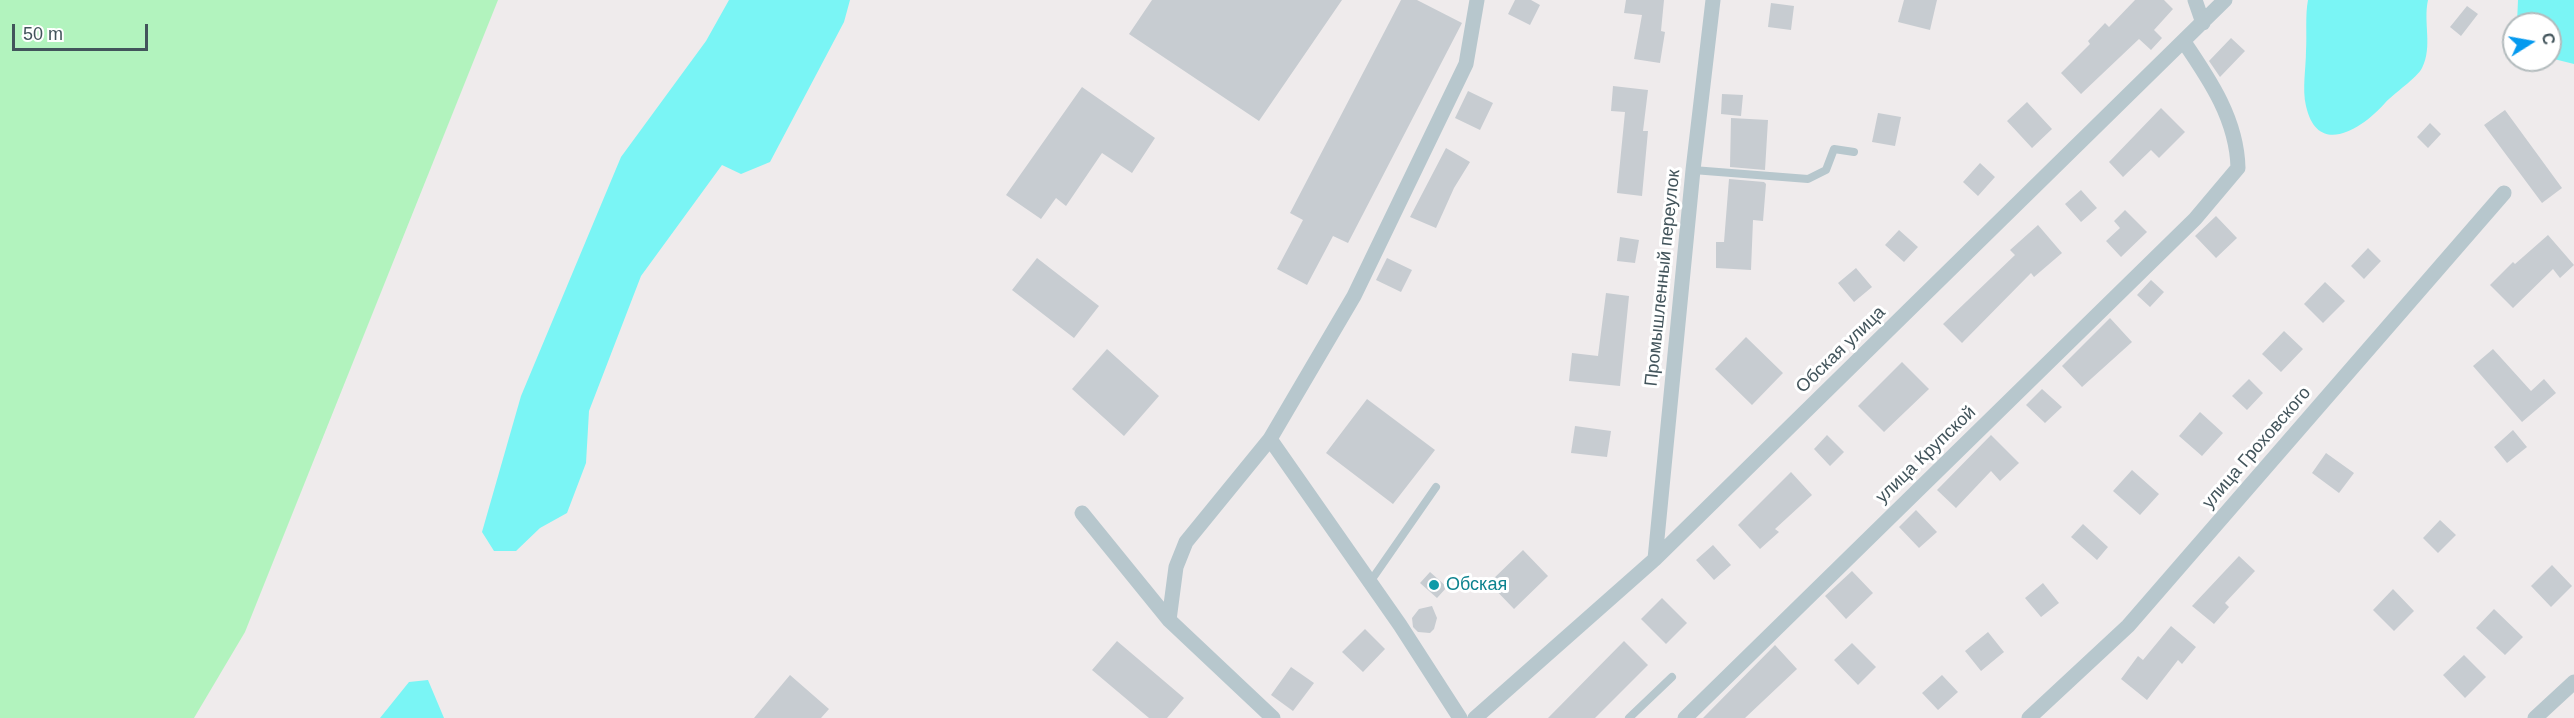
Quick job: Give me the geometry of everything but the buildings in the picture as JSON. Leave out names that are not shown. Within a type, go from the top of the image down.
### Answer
[{"type":"street","points":[[1169,620],[1176,567],[1186,542],[1270,439],[1354,296],[1466,64],[1477,0]]},
{"type":"street","name":"Промышленный переулок","points":[[1655,559],[1693,170],[1713,0]]},
{"type":"street","points":[[2195,0],[2203,23]]},
{"type":"street","name":"Обская улица","points":[[1475,718],[1655,559],[2184,42],[2224,0]]},
{"type":"street","name":"улица Крупской","points":[[1684,718],[2195,219],[2238,168],[2237,153],[2227,115],[2212,83],[2184,42]]},
{"type":"street","name":"улица Гроховского","points":[[2029,718],[2128,626],[2504,193]]},
{"type":"street","points":[[1270,439],[1369,584],[1400,625],[1460,718]]},
{"type":"street","points":[[1082,513],[1169,620],[1274,718]]},
{"type":"street","points":[[2535,718],[2574,682]]},
{"type":"lane","points":[[1693,170],[1808,179],[1826,170],[1834,149],[1854,152]]},
{"type":"lane","points":[[1369,584],[1436,487]]},
{"type":"lane","points":[[1629,718],[1672,677]]},
{"type":"green space","points":[[0,0],[498,0],[245,632],[194,718],[0,718]]},
{"type":"water","points":[[729,0],[850,0],[844,22],[770,162],[741,174],[722,165],[641,276],[589,411],[586,463],[567,513],[540,528],[516,551],[494,551],[482,532],[521,396],[621,157],[706,41]]},
{"type":"water","points":[[2308,0],[2428,0],[2427,52],[2422,68],[2365,121],[2342,133],[2331,135],[2320,131],[2312,122],[2306,106],[2304,86]]},
{"type":"water","points":[[2518,0],[2574,0],[2574,64],[2562,61],[2562,12],[2518,12]]},
{"type":"water","points":[[428,680],[444,718],[380,718],[409,682]]},
{"type":"place","name":"Обская","points":[[1434,585]]}]
